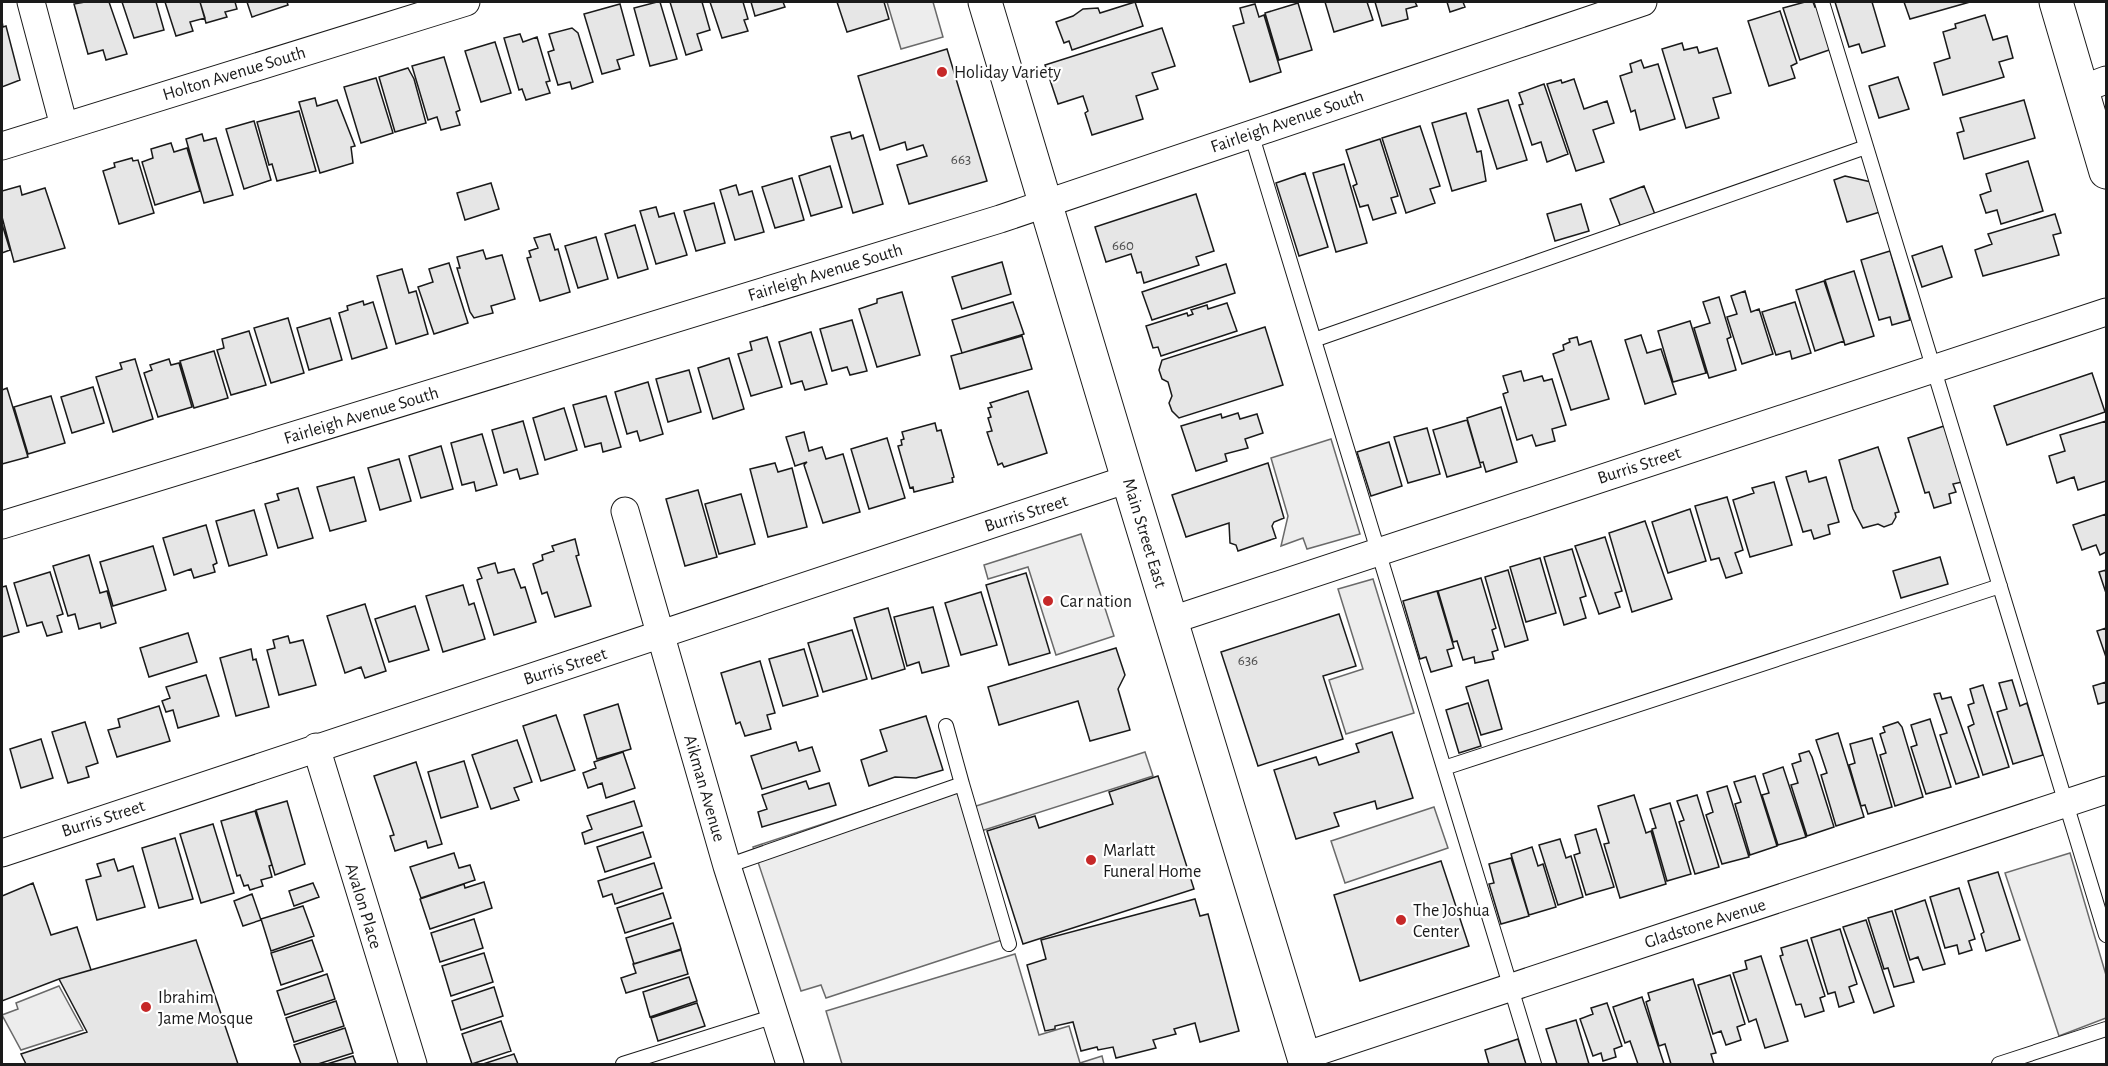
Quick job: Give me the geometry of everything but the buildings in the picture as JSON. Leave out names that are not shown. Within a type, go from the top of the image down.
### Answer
[{"type":"main road","name":"Main Street East","points":[[985,2],[1305,1060]]},
{"type":"main road","points":[[2056,2],[2094,84],[2106,172]]},
{"type":"street","points":[[31,2],[63,126]]},
{"type":"street","name":"Holton Avenue South","points":[[2,146],[466,2]]},
{"type":"street","name":"Fairleigh Avenue South","points":[[2,525],[1046,203],[1643,2]]},
{"type":"street","name":"Burris Street","points":[[1172,620],[2106,312]]},
{"type":"street","name":"Burris Street","points":[[2,853],[1128,479]]},
{"type":"street","name":"Aikman Avenue","points":[[625,511],[727,866],[790,1065]]},
{"type":"street","name":"Avalon Place","points":[[316,747],[413,1065]]},
{"type":"street","name":"Gladstone Avenue","points":[[1305,1060],[1511,987],[2106,790]]},
{"type":"lane","points":[[1822,2],[2106,935]]},
{"type":"lane","points":[[1251,133],[1534,1065]]},
{"type":"lane","points":[[1314,340],[1866,147]]},
{"type":"lane","points":[[1444,768],[2000,586]]},
{"type":"lane","points":[[946,726],[1009,944]]},
{"type":"lane","points":[[727,866],[962,783]]},
{"type":"lane","points":[[623,1065],[775,1016]]},
{"type":"lane","points":[[1999,1065],[2106,1029]]},
{"type":"shaded area","points":[[887,2],[933,2],[943,37],[901,49]]},
{"type":"shaded area","points":[[1331,439],[1360,534],[1307,549],[1303,538],[1281,546],[1288,516],[1271,458]]},
{"type":"shaded area","points":[[1081,534],[1114,636],[1056,655],[1028,567],[988,579],[984,565]]},
{"type":"shaded area","points":[[1373,579],[1414,713],[1346,734],[1329,680],[1363,669],[1338,589]]},
{"type":"shaded area","points":[[1145,752],[1153,776],[981,831],[973,807]]},
{"type":"shaded area","points":[[959,779],[1011,937],[826,998],[821,985],[801,991],[753,847]]},
{"type":"shaded area","points":[[1434,807],[1448,848],[1345,883],[1331,841]]},
{"type":"shaded area","points":[[2070,853],[2106,975],[2106,1018],[2059,1036],[2005,873]]},
{"type":"shaded area","points":[[1015,954],[1039,1035],[1069,1026],[1080,1063],[1102,1056],[1104,1064],[842,1064],[826,1011]]},
{"type":"shaded area","points":[[59,986],[83,1030],[21,1050],[2,1015],[18,1009],[16,1003]]},
{"type":"place","name":"Holiday Variety","points":[[942,72]]},
{"type":"place","name":"Car nation","points":[[1048,601]]},
{"type":"place","name":"Marlatt Funeral Home","points":[[1091,860]]},
{"type":"place","name":"The Joshua Center","points":[[1401,920]]},
{"type":"place","name":"Ibrahim Jame Mosque","points":[[146,1007]]}]
